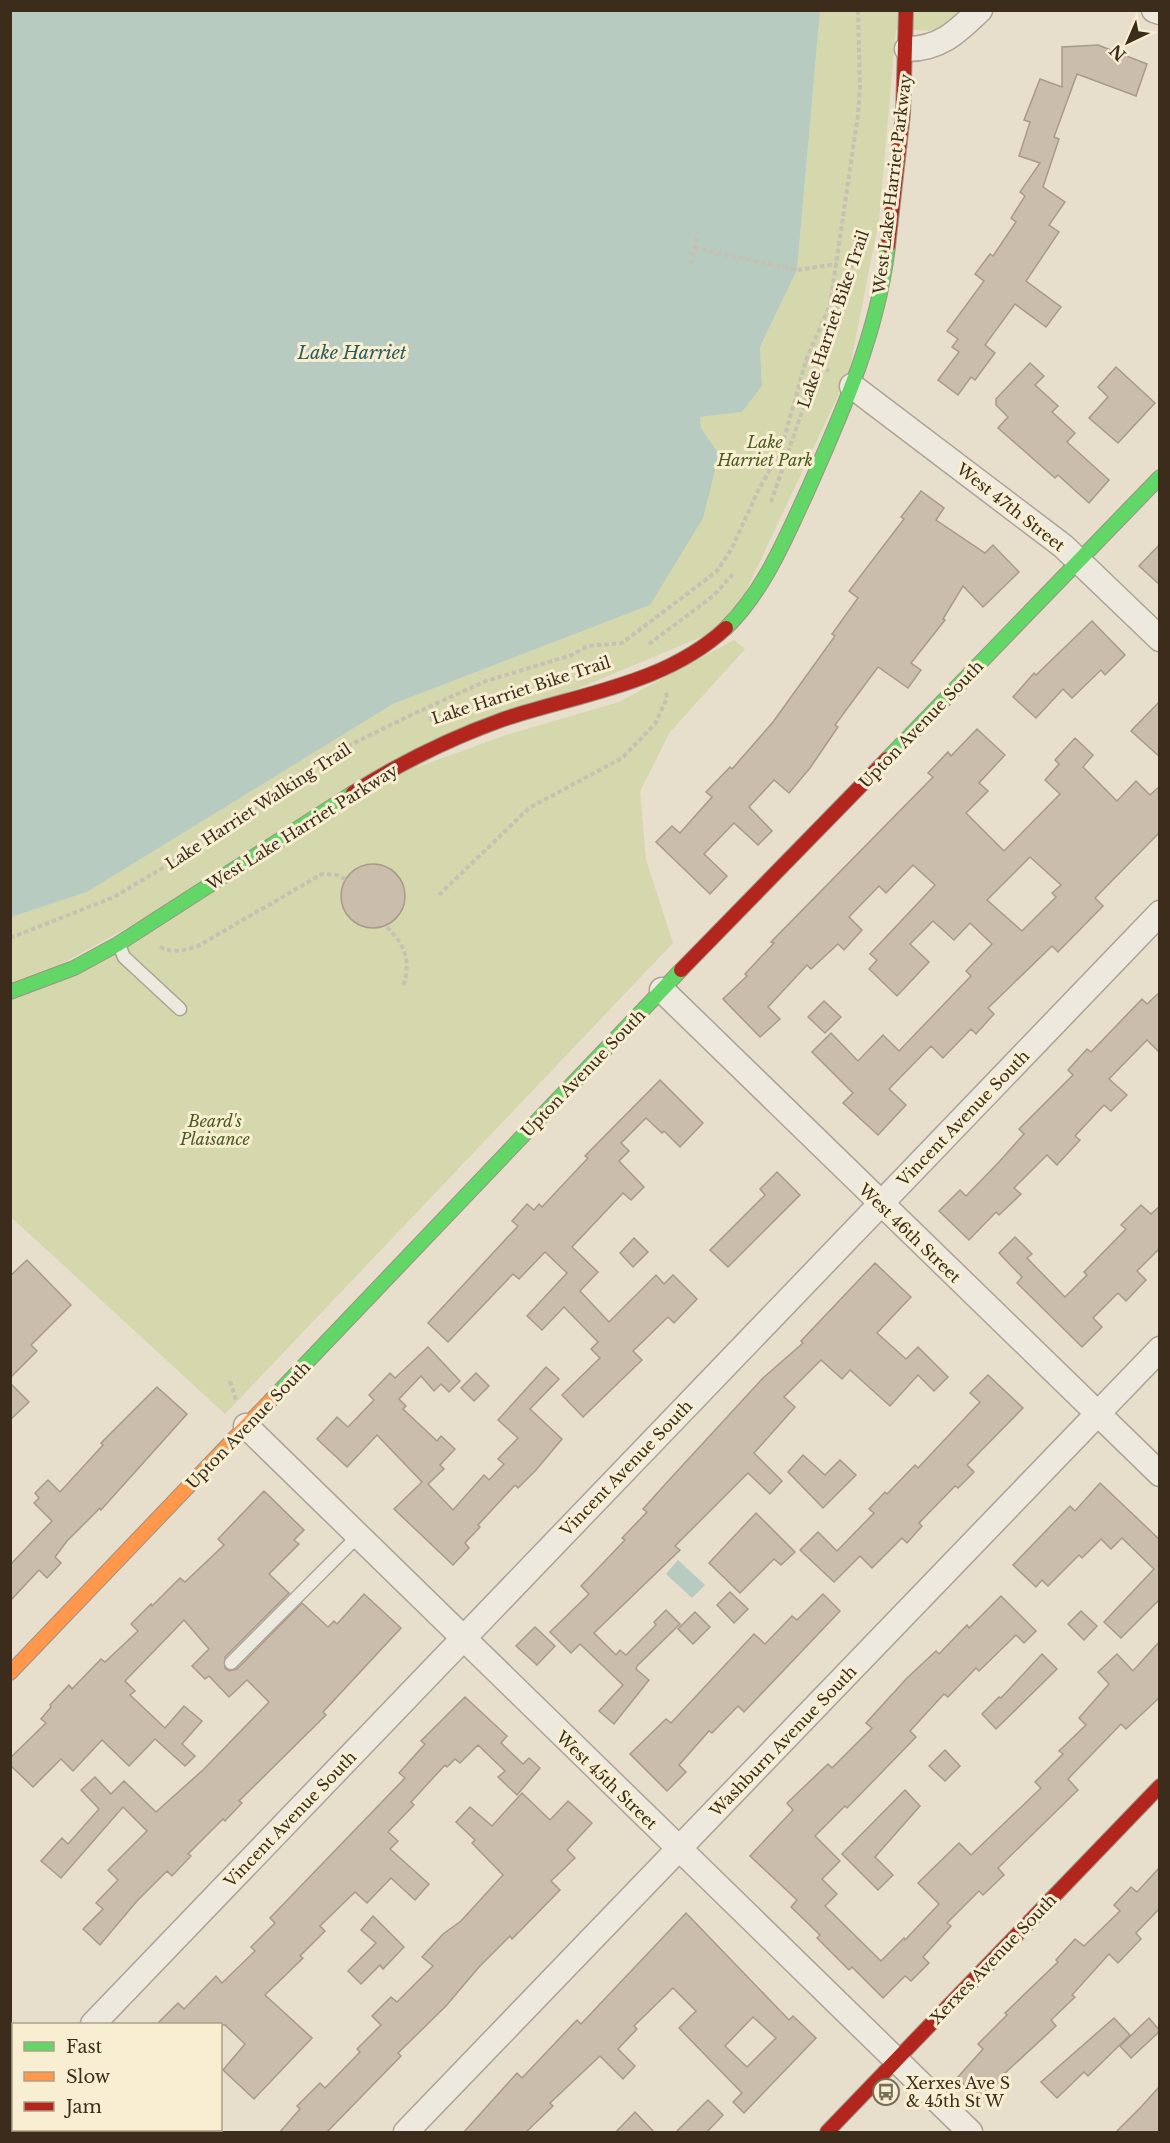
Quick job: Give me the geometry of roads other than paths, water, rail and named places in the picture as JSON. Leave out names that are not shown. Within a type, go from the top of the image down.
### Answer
[{"type":"street","name":"West Lake Harriet Parkway","points":[[10,992],[74,968],[118,944],[400,765],[477,729],[613,688],[661,669],[698,650],[722,632],[756,595],[838,425],[882,285],[896,185],[907,49],[906,10]]},
{"type":"street","points":[[907,49],[925,49],[946,41],[980,10]]},
{"type":"street","points":[[1154,10],[1160,12]]},
{"type":"street","name":"West 47th Street","points":[[852,386],[1063,546],[1160,639]]},
{"type":"street","name":"Upton Avenue South","points":[[10,1673],[242,1416],[662,990],[1160,477]]},
{"type":"street","name":"Vincent Avenue South","points":[[95,2023],[1160,913]]},
{"type":"street","name":"West 46th Street","points":[[662,990],[1160,1474]]},
{"type":"street","name":"Washburn Avenue South","points":[[406,2133],[1160,1349]]},
{"type":"street","name":"West 45th Street","points":[[242,1416],[358,1536],[970,2133]]},
{"type":"street","name":"Xerxes Avenue South","points":[[827,2133],[1160,1786]]},
{"type":"lane","points":[[118,944],[124,957],[180,1010]]},
{"type":"lane","points":[[231,1663],[358,1536]]},
{"type":"water","name":"Lake Harriet","points":[[10,11],[820,11],[797,270],[760,347],[762,386],[742,412],[700,417],[701,428],[719,454],[703,518],[650,605],[393,704],[87,892],[11,917]]},
{"type":"water","points":[[678,1560],[705,1585],[692,1598],[666,1574]]},
{"type":"place","name":"Xerxes Ave S & 45th St W","points":[[886,2092]]},
{"type":"park label","name":"Lake Harriet Park","points":[[765,451]]},
{"type":"park label","name":"Beard's Plaisance","points":[[215,1130]]}]
